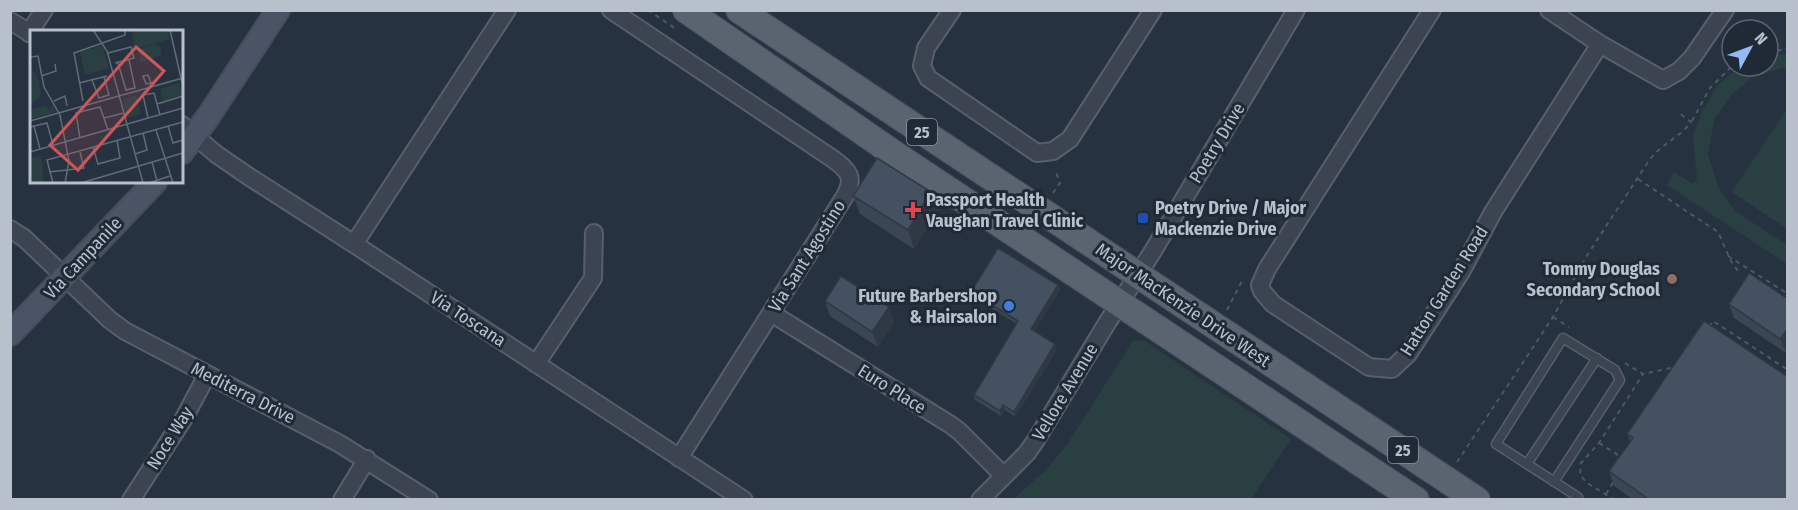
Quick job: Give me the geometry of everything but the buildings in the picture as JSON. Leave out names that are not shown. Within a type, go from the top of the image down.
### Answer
[{"type":"main road","name":"Major MacKenzie Drive West","points":[[686,10],[896,155],[1416,500]]},
{"type":"main road","name":"Major MacKenzie Drive West","points":[[739,10],[1477,500]]},
{"type":"street","points":[[32,30],[44,10]]},
{"type":"street","points":[[186,137],[208,117],[278,10]]},
{"type":"street","points":[[354,244],[507,10]]},
{"type":"street","name":"Via Sant Agostino","points":[[611,10],[843,166],[849,174],[851,183],[679,458]]},
{"type":"street","points":[[951,10],[926,48],[922,66],[928,78],[1037,153],[1053,151],[1070,139],[1153,10]]},
{"type":"street","name":"Poetry Drive","points":[[1138,275],[1296,10]]},
{"type":"street","points":[[1260,285],[1267,269],[1432,10]]},
{"type":"street","points":[[1549,10],[1600,44],[1663,80],[1679,71],[1692,58],[1725,10]]},
{"type":"street","points":[[10,21],[30,34]]},
{"type":"street","name":"Hatton Garden Road","points":[[1260,285],[1273,304],[1369,367],[1392,369],[1408,354],[1455,281],[1493,212],[1600,44]]},
{"type":"street","name":"Via Toscana","points":[[186,137],[354,244],[744,500]]},
{"type":"street","name":"Via Campanile","points":[[10,334],[154,183]]},
{"type":"street","name":"Mediterra Drive","points":[[10,229],[24,238],[110,320],[125,331],[367,459],[429,500]]},
{"type":"street","points":[[536,364],[593,278],[594,233]]},
{"type":"street","name":"Vellore Avenue","points":[[980,500],[1036,440],[1138,275]]},
{"type":"street","name":"Euro Place","points":[[771,313],[951,425],[1004,476]]},
{"type":"street","name":"Noce Way","points":[[130,500],[184,418],[207,375]]},
{"type":"street","points":[[342,500],[367,459]]},
{"type":"lane","points":[[1554,482],[1620,380],[1615,370],[1563,338],[1496,444],[1554,482],[1578,497]]},
{"type":"lane","points":[[1527,464],[1597,358]]},
{"type":"path","points":[[1457,462],[1553,317],[1586,257],[1659,148],[1686,129],[1710,88],[1720,78]]},
{"type":"path","points":[[1678,112],[1692,122]]},
{"type":"path","points":[[1052,194],[1060,183],[1055,169]]},
{"type":"path","points":[[1638,179],[1718,232],[1728,256],[1740,274]]},
{"type":"path","points":[[1728,256],[1788,294]]},
{"type":"path","points":[[1227,310],[1242,281],[1260,285]]},
{"type":"path","points":[[1553,317],[1573,329]]},
{"type":"path","points":[[1707,330],[1713,321],[1788,370]]},
{"type":"path","points":[[1623,361],[1643,374]]},
{"type":"path","points":[[1615,500],[1587,483],[1580,475],[1581,463],[1599,443],[1643,374],[1684,365]]},
{"type":"path","points":[[1599,443],[1623,458]]},
{"type":"path","points":[[1606,494],[1617,477]]},
{"type":"path","points":[[1583,489],[1587,483]]},
{"type":"green space","points":[[1787,54],[1787,68],[1780,69],[1780,55]]},
{"type":"green space","points":[[1726,78],[1752,78],[1732,94],[1714,120],[1708,154],[1718,187],[1735,211],[1787,245],[1787,264],[1667,185],[1674,172],[1693,184],[1697,180],[1693,135],[1703,109],[1717,86]]},
{"type":"green space","points":[[1787,109],[1787,229],[1732,192]]},
{"type":"green space","points":[[1133,341],[1145,341],[1291,439],[1251,499],[1013,499],[1045,471],[1066,446]]},
{"type":"place","name":"Passport Health Vaughan Travel Clinic","points":[[913,210]]},
{"type":"place","name":"Poetry Drive / Major Mackenzie Drive","points":[[1143,218]]},
{"type":"place","name":"Tommy Douglas Secondary School","points":[[1672,279]]},
{"type":"place","name":"Future Barbershop & Hairsalon","points":[[1009,306]]}]
